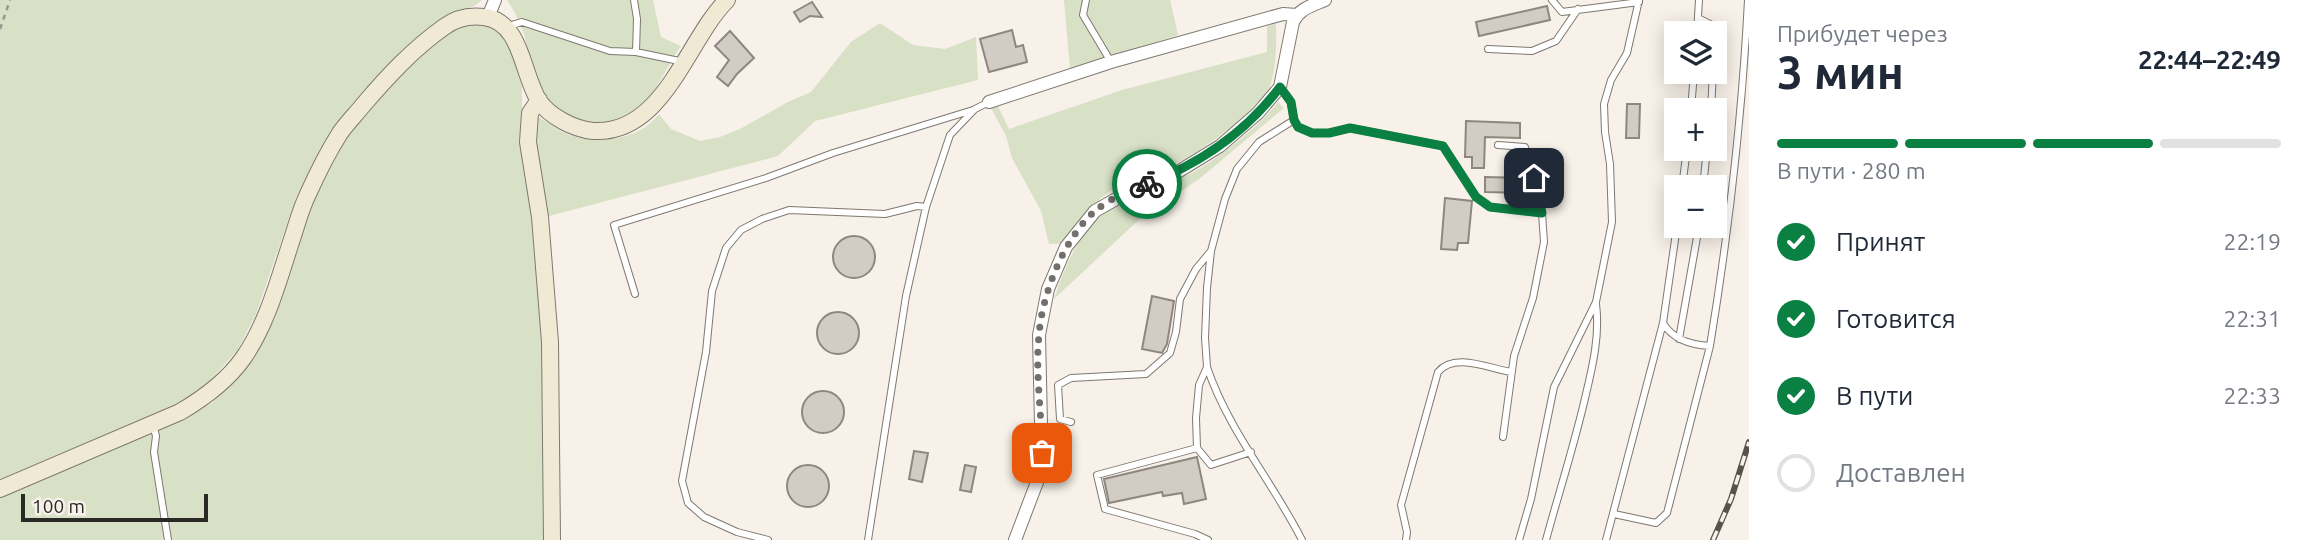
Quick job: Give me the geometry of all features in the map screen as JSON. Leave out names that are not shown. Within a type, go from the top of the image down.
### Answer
[{"type":"street","points":[[488,17],[495,0]]},
{"type":"street","points":[[0,489],[180,412],[206,396],[244,358],[267,313],[307,196],[341,132],[393,71],[443,28],[458,18],[474,16],[488,17],[506,27],[521,55],[531,85],[547,110],[565,123],[592,131],[613,129],[632,123],[649,111],[684,62],[702,31],[727,0]]},
{"type":"street","points":[[1015,540],[1042,469],[1039,335],[1048,289],[1066,247],[1095,211],[1130,191],[1176,173],[1220,146],[1258,113],[1280,87],[1293,22],[1297,15],[1302,9],[1325,0]]},
{"type":"street","points":[[989,102],[1111,62],[1283,14],[1297,15]]},
{"type":"street","points":[[539,100],[530,113],[528,142],[540,217],[550,342],[552,540]]},
{"type":"lane","points":[[634,0],[637,19],[636,52]]},
{"type":"lane","points":[[1086,0],[1083,15],[1111,62]]},
{"type":"lane","points":[[1519,540],[1531,499],[1554,387],[1596,302],[1612,222],[1604,104],[1611,80],[1626,53],[1639,1],[1562,12],[1552,0]]},
{"type":"lane","points":[[1698,21],[1699,0]]},
{"type":"lane","points":[[1614,514],[1656,523],[1667,513],[1710,346],[1728,233],[1744,89],[1748,0]]},
{"type":"lane","points":[[1488,49],[1532,51],[1556,41],[1578,9]]},
{"type":"lane","points":[[1698,18],[1704,21]]},
{"type":"lane","points":[[506,27],[522,22],[610,51],[636,52],[684,62]]},
{"type":"lane","points":[[1280,87],[1291,102],[1298,127],[1312,133],[1329,133],[1350,128],[1443,146],[1476,197],[1490,207],[1542,213]]},
{"type":"lane","points":[[635,294],[614,225],[766,178],[833,153],[975,109],[989,102]]},
{"type":"lane","points":[[868,540],[906,296],[926,207],[950,135],[975,109]]},
{"type":"lane","points":[[1294,120],[1259,142],[1237,169],[1225,199],[1211,251],[1205,326],[1207,367],[1216,393],[1234,429],[1251,452],[1302,540]]},
{"type":"lane","points":[[1498,145],[1525,147],[1542,213],[1544,242],[1533,298],[1511,372],[1503,437]]},
{"type":"lane","points":[[768,540],[737,532],[705,517],[688,503],[682,481],[706,352],[712,291],[726,248],[741,230],[789,210],[885,214],[917,206],[926,207]]},
{"type":"lane","points":[[1606,540],[1663,323],[1675,238]]},
{"type":"lane","points":[[1679,339],[1697,238]]},
{"type":"lane","points":[[1071,422],[1060,419],[1058,385],[1071,378],[1146,374],[1160,363],[1170,353],[1180,299],[1196,269],[1211,251]]},
{"type":"lane","points":[[1546,540],[1594,360],[1598,316],[1596,302]]},
{"type":"lane","points":[[1663,323],[1669,333],[1679,339],[1710,346]]},
{"type":"lane","points":[[1406,540],[1401,505],[1438,372],[1444,365],[1457,361],[1511,372]]},
{"type":"lane","points":[[1207,367],[1199,384],[1197,448],[1212,465],[1251,452]]},
{"type":"lane","points":[[153,425],[156,436],[154,452],[168,540]]},
{"type":"lane","points":[[1197,448],[1097,475],[1105,509],[1209,540]]},
{"type":"path","points":[[0,29],[10,0]]},
{"type":"green space","points":[[0,0],[482,0],[438,21],[385,70],[333,130],[297,195],[256,314],[237,351],[201,390],[177,406],[0,481]]},
{"type":"green space","points":[[507,0],[653,0],[661,37],[681,46],[653,92],[636,112],[607,123],[577,121],[559,111],[542,90],[534,73],[522,30]]},
{"type":"green space","points":[[1064,0],[1170,0],[1178,35],[1070,69]]},
{"type":"green space","points":[[473,23],[498,31],[506,40],[522,87],[522,154],[533,222],[543,333],[547,540],[0,540],[0,497],[182,420],[212,403],[251,361],[275,318],[314,199],[347,137],[407,68],[459,25]]},
{"type":"green space","points":[[880,23],[913,45],[945,49],[976,37],[978,80],[815,121],[778,156],[549,216],[534,157],[538,118],[562,132],[600,140],[627,136],[639,131],[659,114],[671,129],[700,141],[720,137],[811,92],[851,42]]},
{"type":"green space","points":[[1276,24],[1272,78],[1261,102],[1225,132],[1184,159],[1113,189],[1090,209],[1063,243],[1049,244],[1041,211],[1012,158],[1006,136],[991,108],[998,106],[1009,129],[1122,90],[1267,52],[1267,26]]},
{"type":"green space","points":[[1278,102],[1284,108],[1198,180],[1144,215],[1054,299],[1072,255],[1100,216],[1127,199],[1177,180],[1203,166],[1245,135]]},
{"type":"building","points":[[812,2],[822,17],[810,16],[800,22],[794,12]]},
{"type":"building","points":[[1547,6],[1550,20],[1479,36],[1476,22]]},
{"type":"building","points":[[1012,30],[1016,47],[1023,45],[1027,62],[989,72],[980,39]]},
{"type":"building","points":[[730,31],[754,58],[728,86],[717,77],[729,60],[715,46]]},
{"type":"building","points":[[1627,104],[1640,104],[1639,138],[1626,138]]},
{"type":"building","points":[[1466,121],[1520,123],[1520,138],[1485,137],[1484,168],[1472,168],[1472,157],[1465,157]]},
{"type":"building","points":[[1485,177],[1527,178],[1529,193],[1485,192]]},
{"type":"building","points":[[1445,198],[1472,201],[1468,243],[1458,243],[1457,250],[1441,249]]},
{"type":"building","points":[[854,236],[869,242],[875,257],[869,272],[854,278],[839,272],[833,257],[839,242]]},
{"type":"building","points":[[1152,296],[1174,301],[1167,344],[1162,353],[1142,349]]},
{"type":"building","points":[[838,312],[853,318],[859,333],[853,348],[838,354],[823,348],[817,333],[823,318]]},
{"type":"building","points":[[823,391],[838,397],[844,412],[838,427],[823,433],[808,427],[802,412],[808,397]]},
{"type":"building","points":[[914,451],[928,453],[922,482],[909,479]]},
{"type":"building","points":[[1197,457],[1206,499],[1184,504],[1182,493],[1163,496],[1162,492],[1109,503],[1104,479]]},
{"type":"building","points":[[808,465],[823,471],[829,486],[823,501],[808,507],[793,501],[787,486],[793,471]]},
{"type":"building","points":[[965,465],[976,467],[971,492],[960,490]]},
{"type":"railway","points":[[1713,540],[1731,499],[1749,442]]},
{"type":"way so far","points":[[1042,453],[1039,335],[1048,289],[1066,247],[1095,211],[1147,184]]},
{"type":"route","points":[[1147,184],[1176,173],[1220,146],[1258,113],[1280,87],[1291,102],[1298,127],[1312,133],[1329,133],[1350,128],[1443,146],[1476,197],[1490,207],[1542,213],[1534,178]]}]
